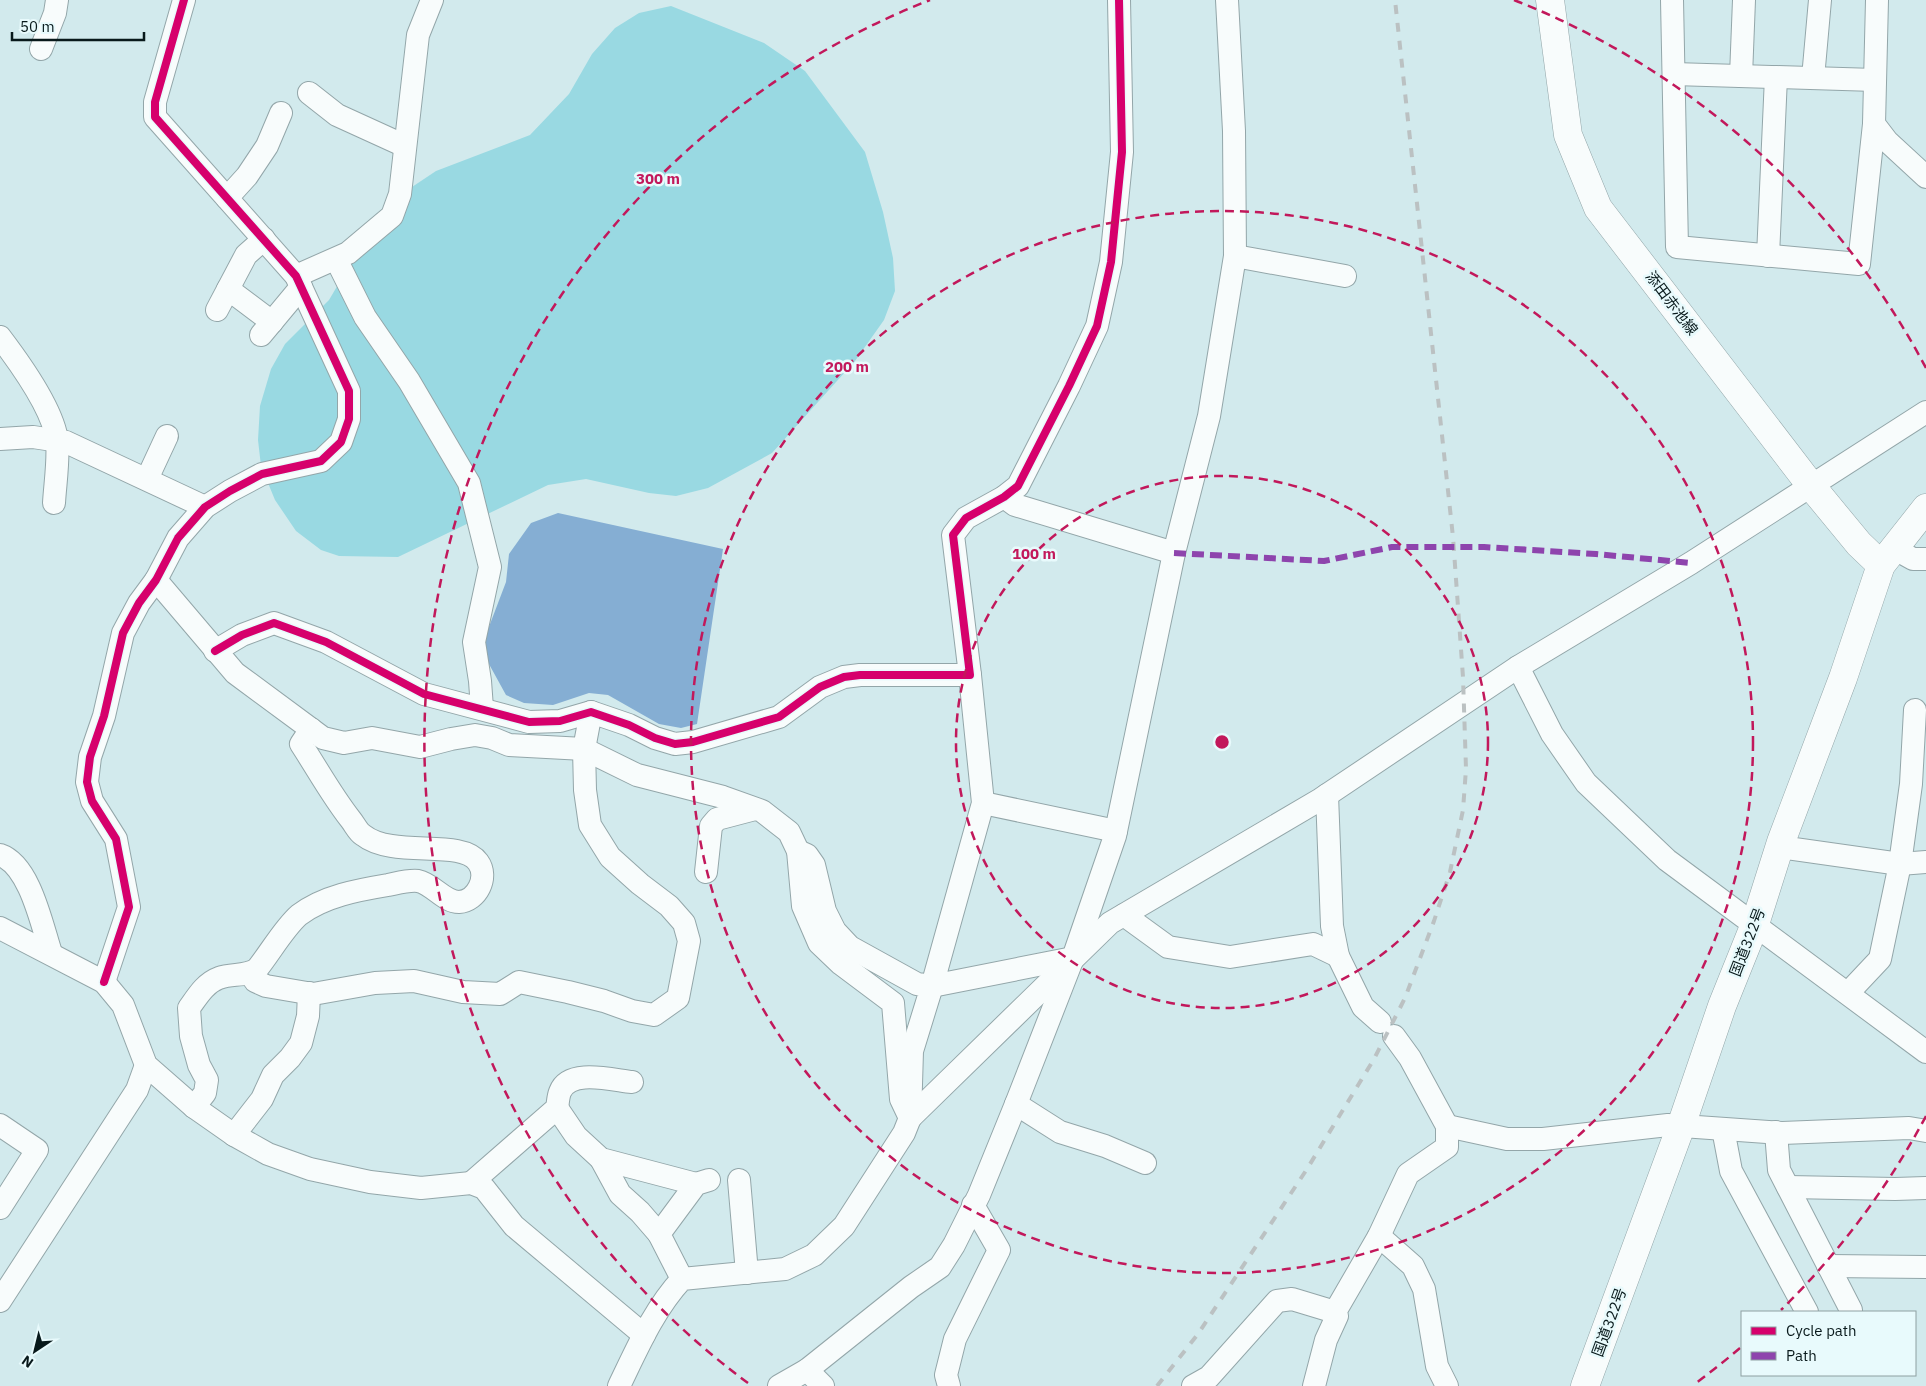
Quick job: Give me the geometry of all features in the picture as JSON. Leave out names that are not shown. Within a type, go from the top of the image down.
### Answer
[{"type":"main road","name":"添田赤池線","points":[[1550,0],[1568,135],[1598,208],[1812,487],[1859,544],[1888,557]]},
{"type":"main road","name":"国道322号","points":[[1585,1386],[1681,1126],[1722,1006],[1755,924],[1780,847],[1888,557],[1926,508]]},
{"type":"street","points":[[42,49],[55,13],[57,0]]},
{"type":"street","points":[[104,982],[129,907],[116,839],[92,801],[87,782],[90,757],[104,716],[123,633],[139,603],[156,580],[178,538],[205,507],[262,474],[321,461],[341,442],[349,419],[349,391],[299,282],[264,239],[155,117],[155,102],[184,0]]},
{"type":"street","points":[[228,289],[266,329],[299,282],[348,253],[392,216],[400,194],[418,35],[432,0]]},
{"type":"street","points":[[619,1386],[644,1335],[670,1292],[682,1279],[785,1269],[814,1256],[844,1226],[904,1133],[910,1118],[912,1051],[983,803],[953,535],[966,518],[1004,497],[1018,486],[1097,326],[1111,262],[1122,152],[1119,0]]},
{"type":"street","points":[[779,1386],[815,1380],[911,1287],[940,1266],[954,1245],[1016,1104],[1073,958],[1116,831],[1174,554],[1208,416],[1235,256],[1234,130],[1227,0]]},
{"type":"street","points":[[1672,0],[1678,247],[1859,264],[1874,124],[1877,0]]},
{"type":"street","points":[[1741,76],[1744,0]]},
{"type":"street","points":[[1814,78],[1820,0]]},
{"type":"street","points":[[1674,74],[1875,80]]},
{"type":"street","points":[[1768,256],[1776,77]]},
{"type":"street","points":[[310,94],[337,115],[405,146]]},
{"type":"street","points":[[227,198],[247,176],[267,146],[281,113]]},
{"type":"street","points":[[1874,124],[1887,141],[1926,177]]},
{"type":"street","points":[[217,310],[246,255],[264,239]]},
{"type":"street","points":[[1235,256],[1345,276]]},
{"type":"street","points":[[336,259],[366,316],[409,381],[469,483],[490,567],[474,642],[482,708]]},
{"type":"street","points":[[0,337],[22,366],[48,413],[58,441],[54,503]]},
{"type":"street","points":[[910,1118],[1110,923],[1327,795],[1518,667],[1691,563],[1926,412]]},
{"type":"street","points":[[147,479],[167,436]]},
{"type":"street","points":[[0,438],[33,437],[66,442],[205,507]]},
{"type":"street","points":[[1004,497],[1016,505],[1174,554]]},
{"type":"street","points":[[1888,557],[1926,558]]},
{"type":"street","points":[[156,580],[235,673],[323,738],[344,743],[372,738],[420,747],[451,738],[475,735],[492,738],[509,745],[584,749],[637,775],[723,797],[762,811],[790,832],[798,851],[803,906],[819,942],[841,964],[893,1003],[901,1099],[910,1118]]},
{"type":"street","points":[[215,650],[242,635],[274,623],[326,642],[424,694],[529,722],[560,721],[591,712],[629,725],[655,738],[675,744],[693,742],[778,717],[820,687],[844,677],[860,675],[970,675]]},
{"type":"street","points":[[1518,667],[1552,734],[1586,784],[1667,860],[1926,1052]]},
{"type":"street","points":[[1848,994],[1880,958],[1900,864],[1911,784],[1915,710]]},
{"type":"street","points":[[251,974],[255,981],[266,986],[313,994],[375,983],[414,981],[463,992],[500,994],[519,982],[604,1001],[632,1011],[654,1014],[678,998],[689,941],[684,923],[669,906],[640,884],[610,857],[590,825],[585,790],[584,749],[591,712]]},
{"type":"street","points":[[194,1107],[205,1093],[207,1080],[199,1065],[191,1036],[189,1008],[202,989],[219,978],[251,974],[258,969],[299,916],[316,906],[342,895],[365,888],[407,881],[420,882],[452,901],[460,902],[471,898],[480,888],[483,875],[478,862],[467,852],[383,845],[363,835],[330,791],[301,744],[311,729]]},
{"type":"street","points":[[1314,1386],[1326,1340],[1337,1316],[1335,1312],[1379,1236],[1408,1174],[1447,1147],[1447,1126],[1410,1058],[1387,1029],[1363,1007],[1338,956],[1332,926],[1327,795]]},
{"type":"street","points":[[983,803],[1116,831]]},
{"type":"street","points":[[706,872],[711,826],[717,819],[755,809]]},
{"type":"street","points":[[1780,847],[1900,864],[1926,862]]},
{"type":"street","points":[[798,851],[807,855],[814,865],[825,911],[835,931],[850,947],[917,984],[932,986],[1073,958]]},
{"type":"street","points":[[0,855],[7,857],[17,867],[28,885],[51,953]]},
{"type":"street","points":[[1124,915],[1168,947],[1230,957],[1313,944],[1338,956]]},
{"type":"street","points":[[0,928],[104,982],[123,1005],[146,1065],[194,1107],[234,1135],[268,1154],[310,1169],[370,1182],[421,1188],[470,1183],[484,1188],[514,1226],[644,1335]]},
{"type":"street","points":[[234,1135],[262,1099],[273,1075],[301,1044],[308,1016],[309,993]]},
{"type":"street","points":[[0,1301],[137,1090],[146,1065]]},
{"type":"street","points":[[470,1183],[557,1108],[560,1092],[565,1084],[575,1079],[590,1077],[632,1082]]},
{"type":"street","points":[[1016,1104],[1060,1132],[1106,1146],[1146,1163]]},
{"type":"street","points":[[557,1108],[576,1136],[601,1159],[620,1194],[640,1212],[659,1234],[682,1279]]},
{"type":"street","points":[[0,1125],[37,1150],[0,1208]]},
{"type":"street","points":[[1447,1126],[1507,1139],[1543,1139],[1668,1125],[1776,1132],[1909,1128],[1926,1131]]},
{"type":"street","points":[[1723,1129],[1731,1171],[1806,1311]]},
{"type":"street","points":[[1776,1132],[1779,1170],[1851,1310]]},
{"type":"street","points":[[601,1159],[703,1182],[659,1234]]},
{"type":"street","points":[[739,1180],[747,1273]]},
{"type":"street","points":[[1788,1187],[1926,1188]]},
{"type":"street","points":[[949,1386],[946,1375],[956,1340],[999,1250],[973,1205]]},
{"type":"street","points":[[0,1212],[2,1214],[0,1218]]},
{"type":"street","points":[[1379,1236],[1413,1266],[1424,1289],[1437,1366],[1447,1386]]},
{"type":"street","points":[[1828,1266],[1926,1266]]},
{"type":"street","points":[[1193,1386],[1209,1377],[1277,1301],[1292,1299],[1335,1312]]},
{"type":"shaded area","points":[[671,6],[764,43],[805,71],[865,152],[883,212],[893,258],[895,291],[884,320],[855,361],[772,453],[708,488],[676,496],[649,493],[586,479],[548,485],[398,557],[339,556],[321,550],[296,531],[275,500],[261,466],[258,440],[260,406],[271,369],[285,344],[329,300],[375,222],[403,193],[436,171],[530,135],[569,94],[592,54],[615,28],[639,13]]},
{"type":"shaded area","points":[[558,513],[723,549],[697,724],[681,728],[659,724],[608,695],[589,693],[553,705],[524,703],[506,695],[484,655],[487,632],[506,582],[509,554],[531,523]]},
{"type":"railway","points":[[1157,1386],[1198,1334],[1307,1169],[1374,1059],[1405,998],[1434,921],[1450,872],[1463,810],[1466,769],[1463,677],[1453,537],[1395,0]]},
{"type":"marked path","points":[[1174,553],[1324,561],[1392,547],[1484,547],[1596,554],[1691,563]]},
{"type":"cycle path","points":[[104,982],[129,907],[116,839],[92,801],[87,782],[90,757],[104,716],[123,633],[139,603],[156,580],[178,538],[205,507],[262,474],[321,461],[341,442],[349,419],[349,391],[296,276],[155,117],[155,102],[184,0]]},
{"type":"cycle path","points":[[215,651],[242,635],[274,623],[326,642],[424,694],[529,722],[560,721],[591,712],[629,725],[655,738],[675,744],[693,742],[779,717],[820,687],[844,677],[860,675],[970,675],[953,535],[966,518],[1004,497],[1018,486],[1097,326],[1111,262],[1122,152],[1119,0]]}]
